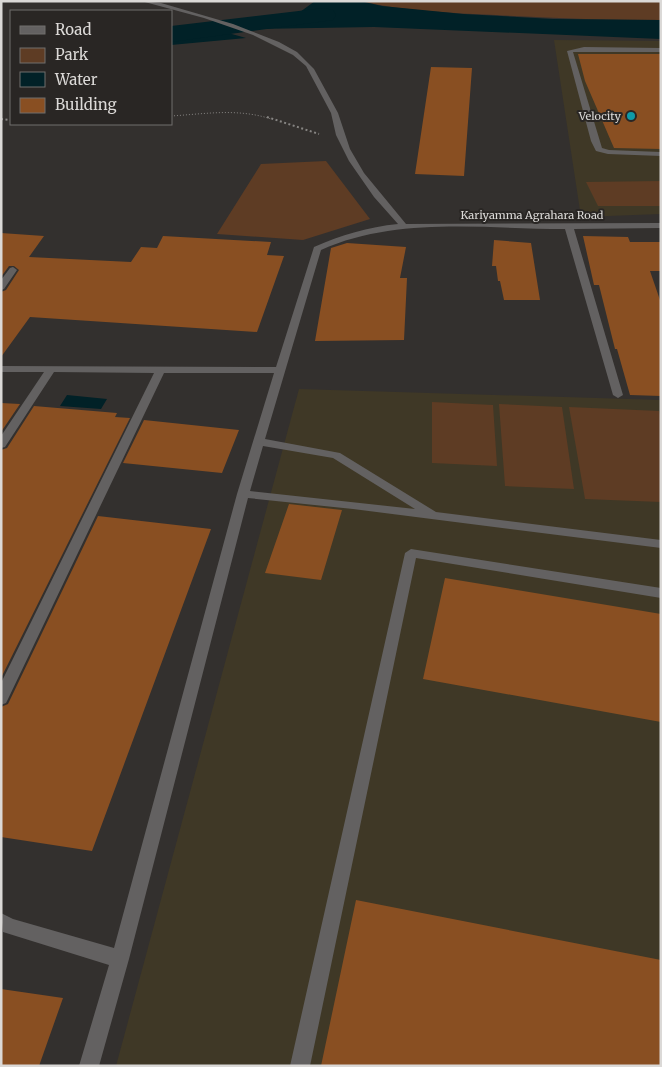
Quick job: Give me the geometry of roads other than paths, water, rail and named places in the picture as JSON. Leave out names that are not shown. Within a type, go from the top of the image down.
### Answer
[{"type":"street","points":[[143,1],[201,14],[259,36],[300,57],[310,67],[320,91],[336,117],[343,142],[387,209],[404,226]]},
{"type":"street","points":[[661,50],[575,49],[570,51],[570,55],[599,149],[608,152],[661,154]]},
{"type":"street","name":"Kariyamma Agrahara Road","points":[[282,370],[317,249],[337,238],[358,232],[404,226],[661,225]]},
{"type":"street","points":[[569,226],[618,395]]},
{"type":"street","points":[[1,287],[13,270]]},
{"type":"street","points":[[1,369],[282,370],[244,494],[120,960],[89,1066]]},
{"type":"street","points":[[1,445],[51,369]]},
{"type":"street","points":[[1,699],[160,370]]},
{"type":"street","points":[[260,442],[336,455],[436,515]]},
{"type":"street","points":[[244,494],[436,515],[661,544]]},
{"type":"street","points":[[300,1066],[412,552],[661,593]]},
{"type":"street","points":[[1,921],[9,926],[120,960]]},
{"type":"water","points":[[315,1],[360,1],[382,6],[463,14],[553,19],[661,20],[661,39],[374,27],[257,29],[244,22],[300,12]]},
{"type":"water","points":[[200,25],[246,38],[172,45],[172,29]]},
{"type":"water","points":[[67,395],[107,399],[101,409],[60,406]]},
{"type":"waterway","points":[[172,34],[324,15]]},
{"type":"place","name":"Velocity","points":[[631,116]]}]
